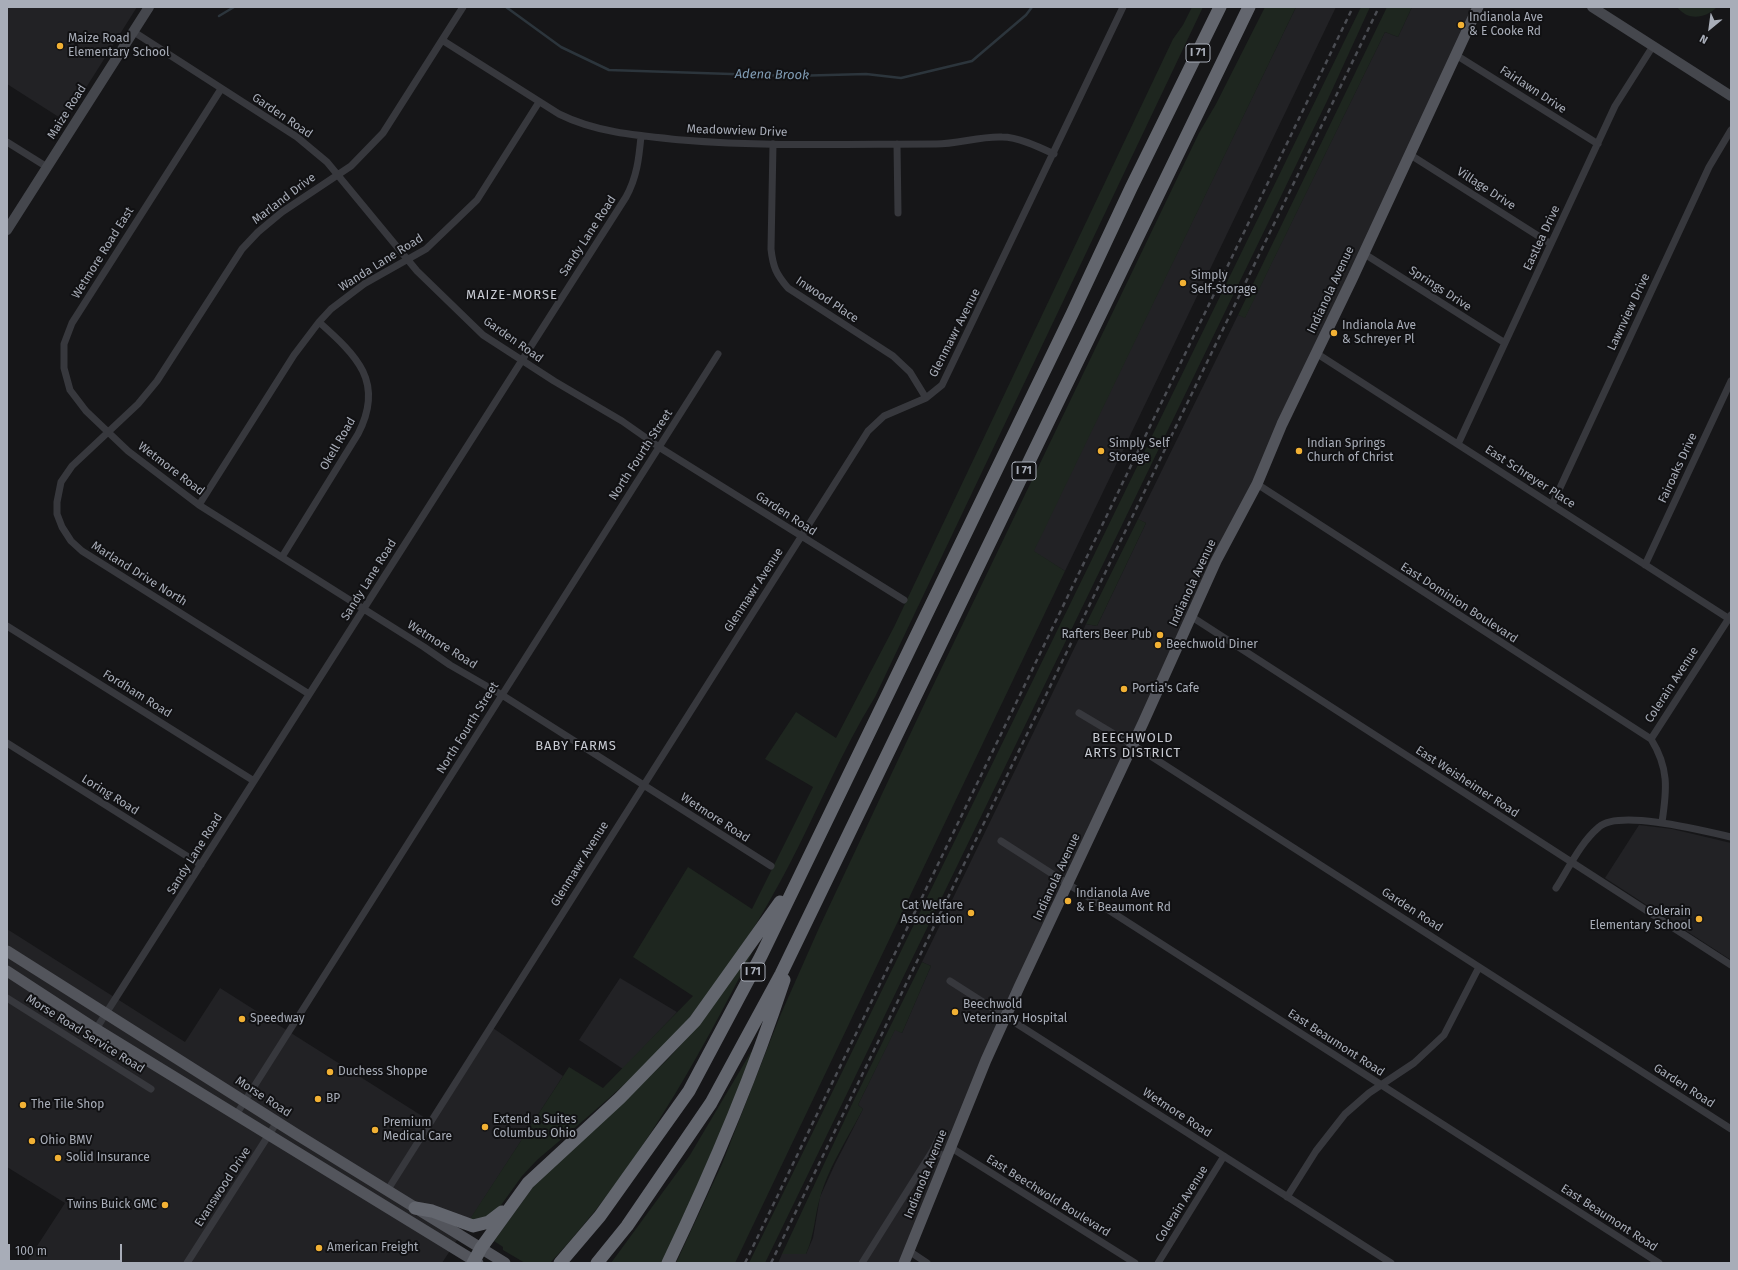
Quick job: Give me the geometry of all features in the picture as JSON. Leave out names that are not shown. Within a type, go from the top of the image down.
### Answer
[{"type":"highway","points":[[1175,99],[1210,7]]},
{"type":"highway","name":"I 71","points":[[560,1263],[600,1216],[689,1091],[761,956],[1220,7]]},
{"type":"highway","name":"I 71","points":[[597,1263],[627,1226],[710,1103],[781,974],[1249,7]]},
{"type":"highway","points":[[1212,82],[1255,7]]},
{"type":"highway","points":[[475,1262],[481,1248],[528,1183],[620,1098],[695,1022],[772,915],[812,851]]},
{"type":"highway","points":[[668,1263],[707,1181],[736,1114],[766,1036],[798,938]]},
{"type":"highway","points":[[415,1208],[432,1211],[473,1226],[489,1222],[503,1210],[510,1207]]},
{"type":"main road","name":"Indianola Avenue","points":[[904,1263],[948,1152],[1006,1017],[1192,617],[1216,561],[1257,484],[1282,424],[1478,7]]},
{"type":"main road","name":"Morse Road","points":[[7,951],[387,1191],[505,1263]]},
{"type":"main road","points":[[7,971],[96,1028],[475,1262]]},
{"type":"main road","points":[[327,1170],[380,1194],[384,1194],[387,1191]]},
{"type":"street","name":"Maize Road","points":[[7,230],[149,7]]},
{"type":"street","name":"Marland Drive","points":[[108,432],[138,404],[157,381],[242,249],[258,232],[282,212],[351,166],[383,133],[463,7]]},
{"type":"street","name":"Glenmawr Avenue","points":[[387,1191],[868,431],[884,416],[926,398],[942,385],[1124,7]]},
{"type":"street","points":[[1592,7],[1731,96]]},
{"type":"street","name":"Garden Road","points":[[134,32],[297,137],[327,162],[408,260],[483,335],[521,360],[622,421],[801,537],[904,600]]},
{"type":"street","name":"Meadowview Drive","points":[[442,40],[539,102],[572,120],[626,134],[773,144],[946,144],[1003,137],[1036,146],[1054,154]]},
{"type":"street","name":"Eastlea Drive","points":[[1458,444],[1615,106],[1653,46]]},
{"type":"street","name":"Fairlawn Drive","points":[[1456,55],[1598,144]]},
{"type":"street","name":"Wetmore Road East","points":[[108,432],[86,411],[70,390],[64,368],[64,344],[78,314],[221,89]]},
{"type":"street","name":"Wanda Lane Road","points":[[199,504],[294,355],[319,322],[331,309],[364,284],[426,249],[477,200],[539,102]]},
{"type":"street","name":"Lawnview Drive","points":[[1552,505],[1709,167],[1731,130]]},
{"type":"street","name":"Sandy Lane Road","points":[[96,1028],[632,185],[638,166],[641,136]]},
{"type":"street","points":[[7,142],[47,167]]},
{"type":"street","name":"Inwood Place","points":[[773,144],[771,249],[773,264],[778,276],[788,288],[893,356],[910,372],[926,398]]},
{"type":"street","points":[[897,144],[898,213]]},
{"type":"street","name":"Village Drive","points":[[1409,154],[1551,244]]},
{"type":"street","name":"Springs Drive","points":[[1363,253],[1505,343]]},
{"type":"street","name":"Okell Road","points":[[282,557],[365,422],[369,406],[369,391],[364,373],[357,360],[319,322]]},
{"type":"street","name":"East Schreyer Place","points":[[1316,353],[1730,618]]},
{"type":"street","name":"North Fourth Street","points":[[236,1114],[718,354]]},
{"type":"street","name":"Fairoaks Drive","points":[[1645,565],[1731,381]]},
{"type":"street","name":"Wetmore Road","points":[[108,432],[128,451],[199,504],[450,665],[502,694],[643,786],[771,866]]},
{"type":"street","name":"Marland Drive North","points":[[108,432],[72,466],[61,482],[57,502],[57,514],[62,527],[71,541],[82,551],[309,694]]},
{"type":"street","name":"East Dominion Boulevard","points":[[1257,484],[1650,739]]},
{"type":"street","name":"East Weisheimer Road","points":[[1192,617],[1731,965]]},
{"type":"street","name":"Colerain Avenue","points":[[1662,822],[1667,790],[1660,754],[1650,739],[1730,618]]},
{"type":"street","name":"Fordham Road","points":[[7,626],[254,781]]},
{"type":"street","name":"Garden Road","points":[[1079,713],[1133,745],[1731,1129]]},
{"type":"street","name":"Loring Road","points":[[7,743],[201,865]]},
{"type":"street","points":[[1556,888],[1585,842],[1598,827],[1605,823],[1616,821],[1662,822],[1731,837]]},
{"type":"street","name":"East Beaumont Road","points":[[1001,841],[1659,1263]]},
{"type":"street","points":[[1287,1197],[1316,1151],[1345,1114],[1381,1085],[1414,1063],[1444,1035],[1480,967]]},
{"type":"street","name":"Wetmore Road","points":[[950,981],[1391,1263]]},
{"type":"street","name":"Morse Road Service Road","points":[[7,998],[151,1089]]},
{"type":"street","name":"Evanswood Drive","points":[[187,1263],[277,1122]]},
{"type":"street","points":[[862,1263],[933,1150],[941,1133]]},
{"type":"street","name":"East Beechwold Boulevard","points":[[933,1150],[948,1152],[1135,1263]]},
{"type":"street","name":"Colerain Avenue","points":[[1158,1263],[1224,1156]]},
{"type":"street","points":[[909,1252],[927,1263]]},
{"type":"shaded area","name":"Maize Road Elementary School","points":[[7,7],[137,7],[65,121],[7,84]]},
{"type":"shaded area","points":[[1192,7],[1203,7],[875,697],[851,739],[787,869],[756,923],[732,962],[703,1002],[659,1051],[636,1074],[537,1160],[522,1176],[499,1208],[487,1217],[468,1222],[569,1067],[603,1088],[693,996],[633,957],[688,867],[752,909],[813,787],[765,759],[796,712],[836,738],[894,627],[1173,39],[1183,25]]},
{"type":"shaded area","points":[[1265,7],[1296,7],[1034,551],[1065,571],[735,1263],[676,1263],[722,1164],[780,1016],[819,928],[929,694],[1199,133],[1216,104]]},
{"type":"shaded area","points":[[1296,7],[1336,7],[1065,571],[1033,551]]},
{"type":"shaded area","points":[[1361,7],[1370,7],[1328,99],[765,1263],[749,1263]]},
{"type":"shaded area","points":[[1387,7],[1412,7],[1398,37],[1385,32],[1245,318],[1238,315]]},
{"type":"shaded area","points":[[1412,7],[1477,7],[1007,1016],[905,1263],[778,1263],[782,1254],[806,1254],[813,1238],[820,1197],[863,1109],[858,1105],[895,1029],[902,1033],[931,966],[922,962],[1086,624],[1097,626],[1146,523],[1138,519],[1238,315],[1245,317],[1385,32],[1398,37]]},
{"type":"shaded area","points":[[1677,7],[1717,7],[1707,14],[1697,17],[1686,15]]},
{"type":"shaded area","points":[[1138,519],[1146,523],[1097,626],[1086,624]]},
{"type":"shaded area","name":"Colerain Elementary School","points":[[1639,825],[1672,829],[1731,843],[1731,960],[1605,878]]},
{"type":"shaded area","points":[[7,929],[185,1042],[220,988],[430,1121],[490,1026],[563,1076],[442,1263],[26,1263],[65,1203],[7,1167]]},
{"type":"shaded area","points":[[750,952],[752,953],[709,1035],[662,1116],[610,1192],[581,1228],[550,1263],[525,1263],[503,1250],[503,1247],[494,1241],[533,1187],[667,1060],[688,1037]]},
{"type":"shaded area","points":[[922,962],[931,966],[902,1033],[895,1030],[858,1105],[863,1109],[828,1175],[818,1205],[811,1239],[806,1254],[782,1254],[853,1102]]},
{"type":"shaded area","points":[[620,978],[677,1012],[623,1069],[579,1040]]},
{"type":"shaded area","points":[[751,1052],[754,1054],[664,1263],[611,1263],[690,1155]]},
{"type":"waterway","name":"Adena Brook","points":[[219,16],[234,7]]},
{"type":"waterway","name":"Adena Brook","points":[[506,7],[561,47],[609,70],[792,76],[866,74],[901,78],[972,61],[1026,15],[1032,7]]},
{"type":"railway","points":[[745,1263],[1353,7]]},
{"type":"railway","points":[[771,1263],[1379,7]]},
{"type":"place","name":"Indianola Ave & E Cooke Rd","points":[[1461,25]]},
{"type":"place","name":"Maize Road Elementary School","points":[[60,46]]},
{"type":"place","name":"Simply Self-Storage","points":[[1183,283]]},
{"type":"place","name":"Indianola Ave & Schreyer Pl","points":[[1334,333]]},
{"type":"place","name":"Simply Self Storage","points":[[1101,451]]},
{"type":"place","name":"Indian Springs Church of Christ","points":[[1299,451]]},
{"type":"place","name":"Rafters Beer Pub","points":[[1160,635]]},
{"type":"place","name":"Beechwold Diner","points":[[1158,645]]},
{"type":"place","name":"Portia's Cafe","points":[[1124,689]]},
{"type":"place","name":"Indianola Ave & E Beaumont Rd","points":[[1068,901]]},
{"type":"place","name":"Cat Welfare Association","points":[[971,913]]},
{"type":"place","name":"Colerain Elementary School","points":[[1699,919]]},
{"type":"place","name":"Beechwold Veterinary Hospital","points":[[955,1012]]},
{"type":"place","name":"Speedway","points":[[242,1019]]},
{"type":"place","name":"Duchess Shoppe","points":[[330,1072]]},
{"type":"place","name":"BP","points":[[318,1099]]},
{"type":"place","name":"The Tile Shop","points":[[23,1105]]},
{"type":"place","name":"Extend a Suites Columbus Ohio","points":[[485,1127]]},
{"type":"place","name":"Premium Medical Care","points":[[375,1130]]},
{"type":"place","name":"Ohio BMV","points":[[32,1141]]},
{"type":"place","name":"Solid Insurance","points":[[58,1158]]},
{"type":"place","name":"Twins Buick GMC","points":[[165,1205]]},
{"type":"place","name":"American Freight","points":[[319,1248]]},
{"type":"district","name":"MAIZE-MORSE","points":[[512,295]]},
{"type":"district","name":"BABY FARMS","points":[[576,746]]},
{"type":"district","name":"BEECHWOLD ARTS DISTRICT","points":[[1133,746]]}]
